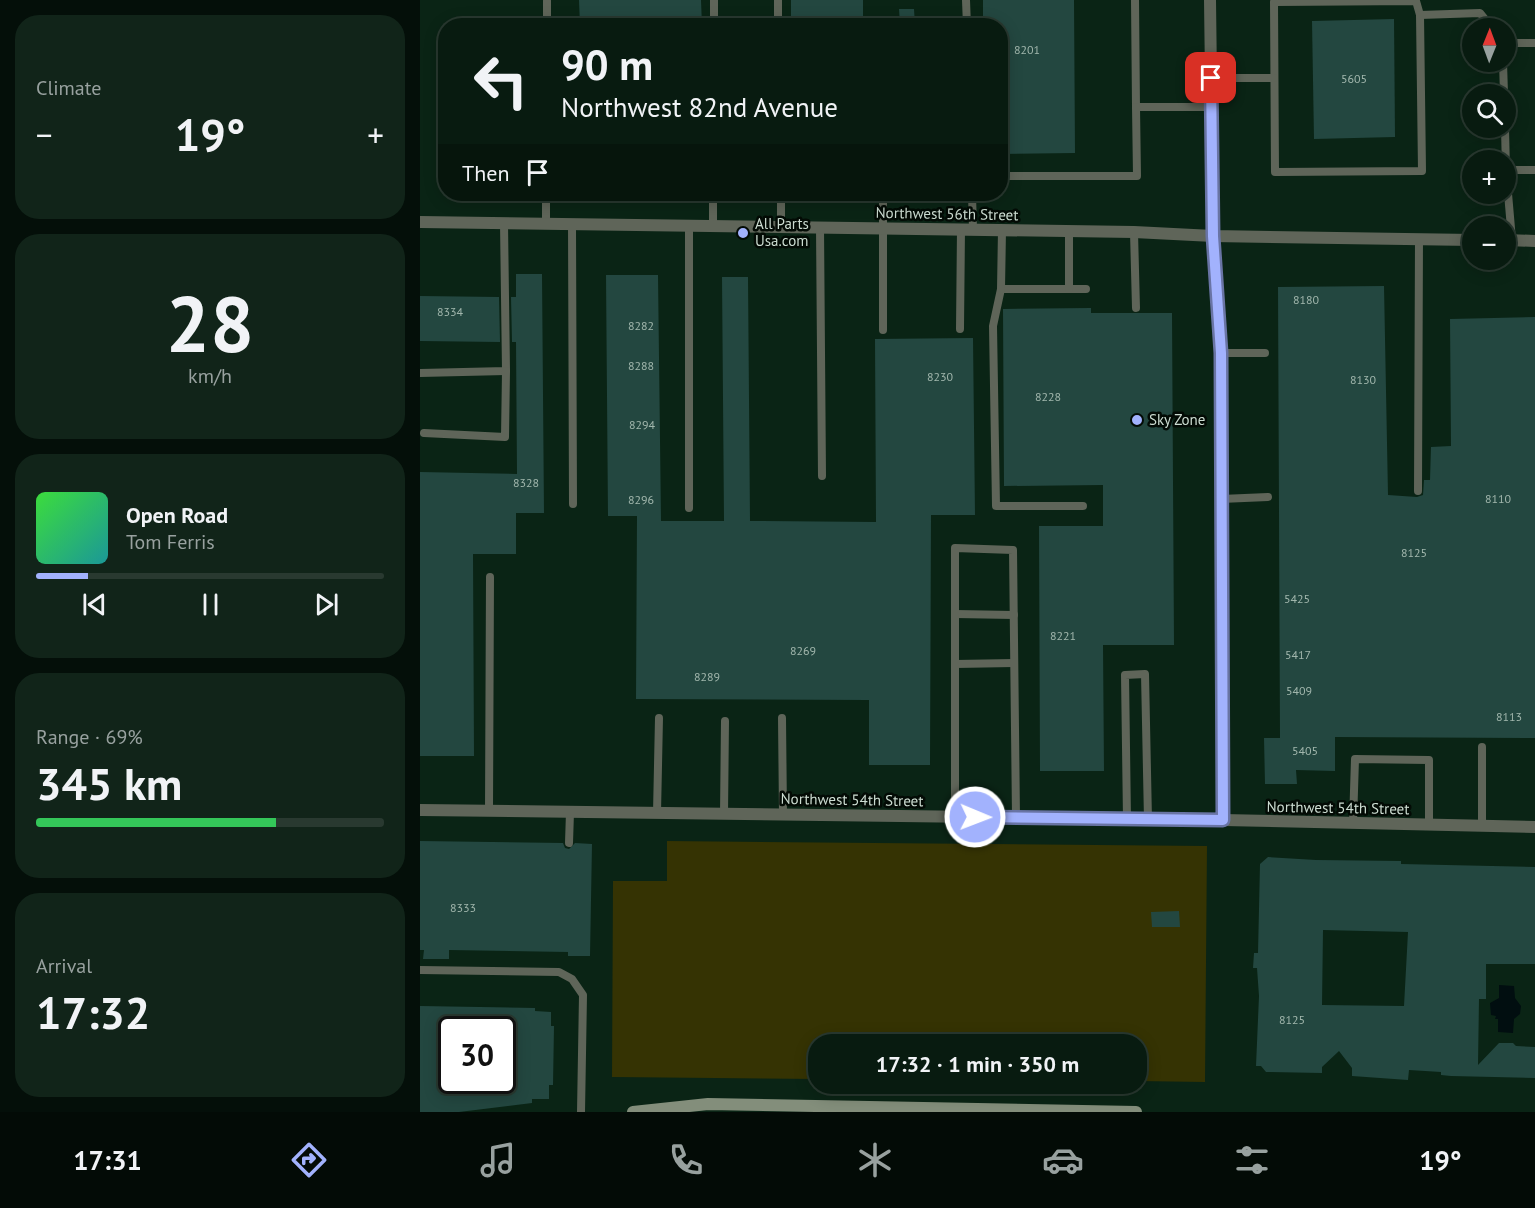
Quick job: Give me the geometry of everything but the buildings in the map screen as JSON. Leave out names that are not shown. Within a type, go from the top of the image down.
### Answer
[{"type":"street","points":[[1210,0],[1213,236],[1221,353],[1223,820]]},
{"type":"street","name":"Northwest 56th Street","points":[[420,222],[967,229],[1462,240]]},
{"type":"street","points":[[1516,240],[1535,241]]},
{"type":"street","name":"Northwest 54th Street","points":[[420,810],[1535,826]]},
{"type":"street","points":[[633,1112],[708,1104],[981,1111],[1136,1112]]},
{"type":"lane","points":[[714,0],[714,18]]},
{"type":"lane","points":[[778,0],[778,18]]},
{"type":"lane","points":[[966,0],[967,18]]},
{"type":"lane","points":[[1008,176],[1137,176],[1135,0]]},
{"type":"lane","points":[[547,1],[547,18]]},
{"type":"lane","points":[[1274,2],[1416,2],[1420,15],[1422,171],[1275,172],[1274,2]]},
{"type":"lane","points":[[1420,15],[1480,13],[1484,18]]},
{"type":"lane","points":[[1516,43],[1535,43]]},
{"type":"lane","points":[[1211,78],[1274,78]]},
{"type":"lane","points":[[1136,106],[1211,107]]},
{"type":"lane","points":[[1516,170],[1535,170]]},
{"type":"lane","points":[[546,201],[546,224]]},
{"type":"lane","points":[[713,201],[713,226]]},
{"type":"lane","points":[[781,201],[781,227]]},
{"type":"lane","points":[[883,201],[883,330]]},
{"type":"lane","points":[[960,329],[971,201]]},
{"type":"lane","points":[[424,433],[505,437],[504,223]]},
{"type":"lane","points":[[572,224],[573,504]]},
{"type":"lane","points":[[689,226],[689,508]]},
{"type":"lane","points":[[820,227],[822,476]]},
{"type":"lane","points":[[1002,230],[1001,289],[993,326],[996,506],[1083,506]]},
{"type":"lane","points":[[1069,231],[1069,289]]},
{"type":"lane","points":[[1134,232],[1136,308]]},
{"type":"lane","points":[[1418,491],[1419,239]]},
{"type":"lane","points":[[1001,289],[1086,289]]},
{"type":"lane","points":[[1221,353],[1265,353]]},
{"type":"lane","points":[[420,373],[506,371]]},
{"type":"lane","points":[[1221,499],[1268,496]]},
{"type":"lane","points":[[955,816],[955,548],[1013,550],[1016,818]]},
{"type":"lane","points":[[489,811],[490,578]]},
{"type":"lane","points":[[955,614],[1014,615]]},
{"type":"lane","points":[[955,664],[1014,663]]},
{"type":"lane","points":[[1127,819],[1125,675],[1145,674],[1148,820]]},
{"type":"lane","points":[[657,813],[659,718]]},
{"type":"lane","points":[[782,718],[783,814]]},
{"type":"lane","points":[[724,814],[725,721]]},
{"type":"lane","points":[[1482,747],[1482,825]]},
{"type":"lane","points":[[1353,823],[1355,759],[1429,760],[1429,824]]},
{"type":"lane","points":[[569,843],[570,812]]},
{"type":"lane","points":[[420,970],[559,972],[572,979],[584,995],[581,1112]]},
{"type":"shaded area","points":[[667,841],[1207,846],[1205,1082],[1147,1081],[1147,1034],[808,1034],[808,1079],[612,1077],[613,881],[667,881]]},
{"type":"shaded area","points":[[1499,985],[1514,986],[1515,998],[1521,1006],[1520,1014],[1514,1019],[1513,1033],[1498,1032],[1498,1019],[1491,1015],[1490,1003],[1499,998]]},
{"type":"place","name":"All Parts Usa.com","points":[[743,233]]},
{"type":"place","name":"Sky Zone","points":[[1137,420]]},
{"type":"route","points":[[975,817],[1223,820],[1221,353],[1213,236],[1211,78]]}]
